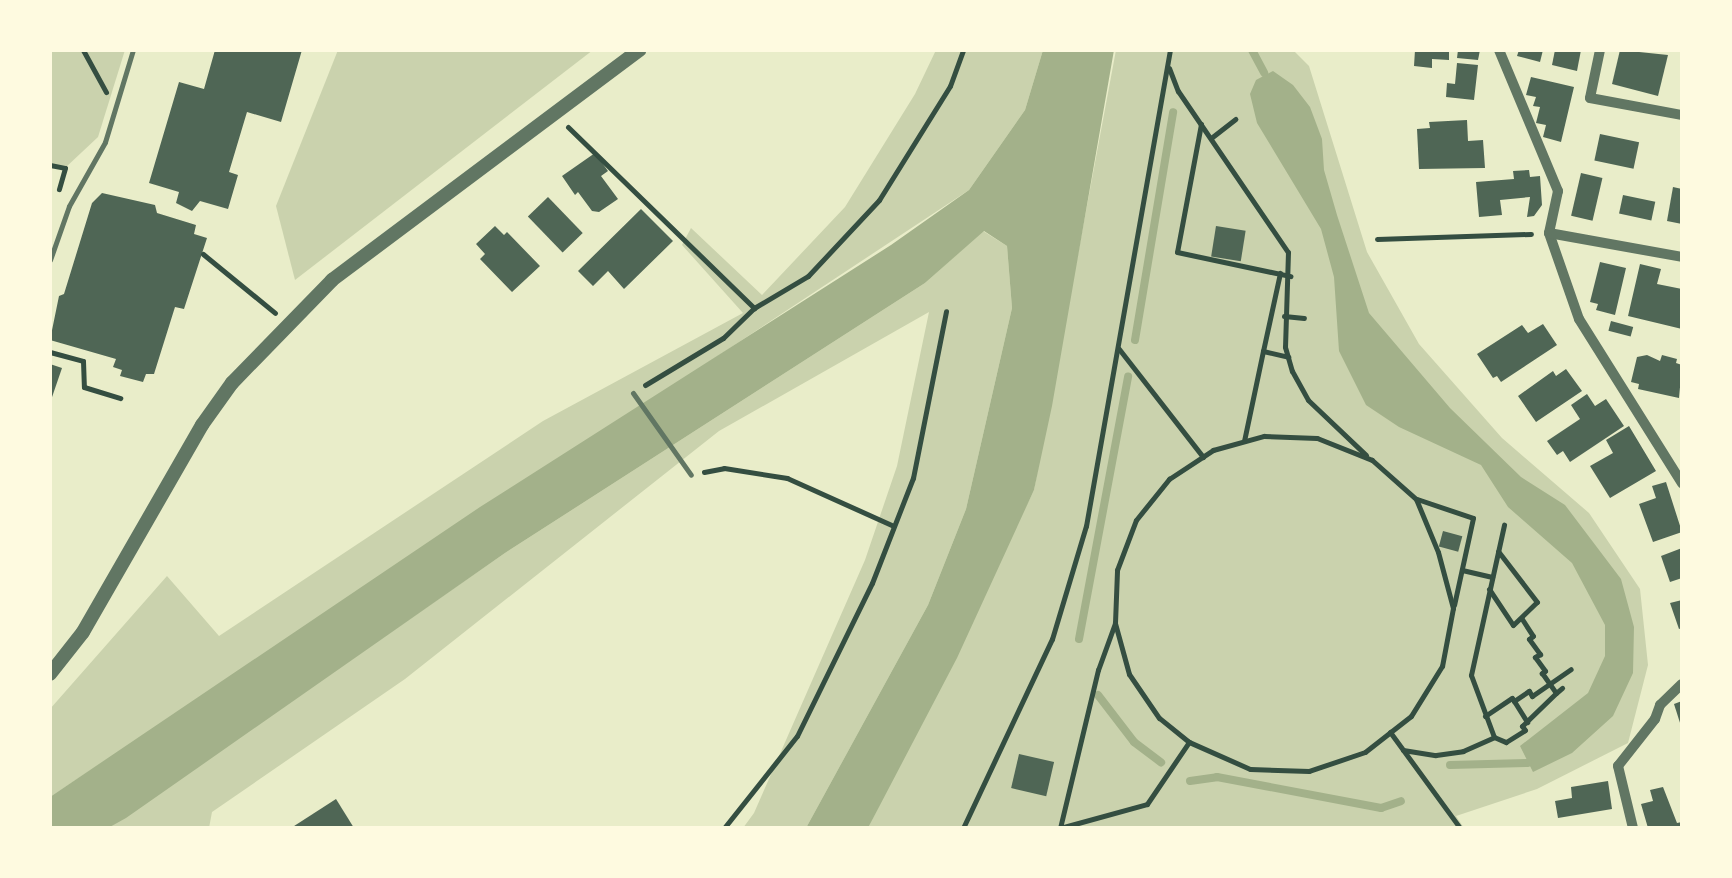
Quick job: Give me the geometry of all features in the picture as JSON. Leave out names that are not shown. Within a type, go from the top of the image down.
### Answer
[{"type":"street","points":[[50,674],[120,573],[202,425],[232,383],[332,280],[639,50]]},
{"type":"street","points":[[1499,50],[1558,191],[1550,233],[1579,319],[1682,483]]},
{"type":"street","points":[[1600,50],[1590,98],[1682,114]]},
{"type":"street","points":[[1550,233],[1682,256]]},
{"type":"street","points":[[1633,828],[1618,766],[1654,719],[1660,704],[1682,684]]},
{"type":"lane","points":[[50,260],[69,206],[104,142],[133,50]]},
{"type":"lane","points":[[633,393],[691,475]]},
{"type":"path","points":[[83,50],[115,108]]},
{"type":"path","points":[[633,393],[723,338],[754,308],[808,276],[879,200],[950,86],[963,50]]},
{"type":"path","points":[[963,828],[1052,639],[1086,526],[1170,50]]},
{"type":"path","points":[[1115,623],[1129,674],[1159,718],[1188,742],[1250,770],[1309,771],[1365,752],[1411,716],[1442,666],[1473,518],[1416,499],[1308,400],[1288,357],[1284,316],[1290,276],[1288,252],[1178,90],[1168,65]]},
{"type":"path","points":[[555,115],[754,308]]},
{"type":"path","points":[[1211,138],[1235,119]]},
{"type":"path","points":[[1201,124],[1177,252],[1290,276]]},
{"type":"path","points":[[50,165],[65,168],[55,204]]},
{"type":"path","points":[[1376,240],[1550,233]]},
{"type":"path","points":[[202,254],[288,326]]},
{"type":"path","points":[[1244,441],[1280,273]]},
{"type":"path","points":[[724,828],[797,736],[872,583],[913,478],[946,311]]},
{"type":"path","points":[[1284,316],[1304,318]]},
{"type":"path","points":[[1119,348],[1203,457]]},
{"type":"path","points":[[1263,351],[1288,357]]},
{"type":"path","points":[[50,352],[84,361],[84,388],[120,398]]},
{"type":"path","points":[[1188,742],[1146,804],[1060,828],[1098,670],[1115,623],[1118,570],[1136,520],[1169,479],[1203,457],[1244,441],[1264,436],[1317,438],[1372,460]]},
{"type":"path","points":[[691,475],[724,468],[787,478],[894,526]]},
{"type":"path","points":[[1416,499],[1438,552],[1453,608]]},
{"type":"path","points":[[1504,525],[1470,674],[1494,737],[1506,742],[1525,730],[1522,726],[1559,691],[1550,684],[1536,657],[1540,654],[1529,639],[1534,636],[1522,619]]},
{"type":"path","points":[[1489,589],[1513,626],[1537,602],[1498,551]]},
{"type":"path","points":[[1462,570],[1492,576]]},
{"type":"path","points":[[1514,701],[1571,669]]},
{"type":"path","points":[[1485,716],[1512,698],[1528,722]]},
{"type":"path","points":[[1390,732],[1460,828]]},
{"type":"path","points":[[1403,750],[1436,755],[1463,751],[1494,737]]},
{"type":"shaded area","points":[[50,50],[125,50],[98,137],[65,168],[50,163]]},
{"type":"shaded area","points":[[338,50],[593,50],[295,280],[276,206]]},
{"type":"shaded area","points":[[936,50],[1043,50],[1025,110],[969,190],[50,797],[50,709],[167,576],[219,636],[543,421],[743,313],[682,245],[691,228],[762,295],[845,207],[915,94]]},
{"type":"shaded area","points":[[1043,50],[1114,50],[1034,490],[957,658],[868,828],[806,828],[928,605],[966,509],[1012,308],[1007,246],[984,231],[925,283],[505,553],[126,818],[108,828],[50,828],[50,797],[480,507],[891,245],[969,190],[1025,110]]},
{"type":"shaded area","points":[[1116,50],[1293,50],[1309,66],[1367,252],[1419,344],[1502,438],[1589,513],[1640,589],[1648,665],[1628,743],[1537,789],[1456,816],[1464,828],[868,828],[1034,490]]},
{"type":"shaded area","points":[[1273,71],[1293,85],[1310,107],[1322,139],[1324,170],[1369,313],[1450,408],[1521,477],[1565,505],[1621,579],[1634,627],[1633,673],[1613,716],[1572,753],[1533,772],[1520,746],[1588,693],[1605,656],[1605,625],[1572,563],[1508,507],[1481,465],[1399,427],[1366,405],[1339,351],[1334,277],[1321,229],[1257,123],[1250,94],[1256,80]]},
{"type":"shaded area","points":[[983,231],[1007,246],[1012,308],[966,509],[928,605],[806,828],[743,828],[754,813],[865,560],[897,466],[929,312],[719,431],[405,679],[212,812],[209,828],[108,828],[505,553],[925,283]]},
{"type":"building","points":[[215,50],[302,50],[281,122],[247,112],[229,172],[238,175],[228,209],[200,201],[192,211],[176,203],[179,192],[149,183],[179,82],[204,89]]},
{"type":"building","points":[[1415,50],[1449,50],[1449,60],[1432,59],[1432,68],[1414,66]]},
{"type":"building","points":[[1458,50],[1480,50],[1478,60],[1457,58]]},
{"type":"building","points":[[1519,50],[1543,50],[1540,62],[1517,56]]},
{"type":"building","points":[[1555,50],[1581,50],[1577,71],[1552,65]]},
{"type":"building","points":[[1620,50],[1668,55],[1658,96],[1612,84]]},
{"type":"building","points":[[1457,63],[1478,65],[1474,100],[1446,97],[1447,83],[1455,84]]},
{"type":"building","points":[[1531,77],[1574,87],[1561,142],[1543,137],[1546,125],[1536,123],[1540,107],[1533,106],[1536,97],[1526,95]]},
{"type":"building","points":[[1467,120],[1468,141],[1483,140],[1485,168],[1419,169],[1417,129],[1430,128],[1429,122]]},
{"type":"building","points":[[1600,134],[1639,142],[1634,169],[1594,160]]},
{"type":"building","points":[[595,153],[608,171],[601,176],[618,199],[599,212],[592,211],[578,192],[575,195],[562,176]]},
{"type":"building","points":[[1529,170],[1530,177],[1540,176],[1542,205],[1534,216],[1527,217],[1530,197],[1500,200],[1502,215],[1479,217],[1476,182],[1514,179],[1513,171]]},
{"type":"building","points":[[1581,173],[1602,178],[1593,221],[1571,216]]},
{"type":"building","points":[[1673,187],[1682,189],[1682,224],[1667,221]]},
{"type":"building","points":[[102,193],[155,205],[157,213],[196,225],[194,234],[207,238],[184,309],[175,307],[154,374],[146,374],[143,382],[120,376],[122,370],[113,367],[116,359],[50,340],[59,296],[64,294],[92,203]]},
{"type":"building","points":[[1623,195],[1655,202],[1651,220],[1619,214]]},
{"type":"building","points":[[548,197],[583,233],[563,252],[528,216]]},
{"type":"building","points":[[641,209],[673,241],[624,289],[608,271],[593,286],[578,271]]},
{"type":"building","points":[[495,226],[504,235],[507,232],[540,266],[512,292],[480,259],[485,254],[476,244]]},
{"type":"building","points":[[1216,226],[1246,231],[1241,261],[1211,257]]},
{"type":"building","points":[[1600,262],[1626,268],[1615,315],[1596,310],[1598,304],[1590,302]]},
{"type":"building","points":[[1640,264],[1661,269],[1657,284],[1682,289],[1682,329],[1628,316]]},
{"type":"building","points":[[1611,321],[1633,327],[1631,337],[1608,331]]},
{"type":"building","points":[[1543,324],[1557,345],[1501,382],[1497,376],[1493,378],[1477,354],[1522,325],[1528,333]]},
{"type":"building","points":[[1647,355],[1660,361],[1662,355],[1677,359],[1676,363],[1682,365],[1679,398],[1638,389],[1639,384],[1631,382],[1637,357]]},
{"type":"building","points":[[50,364],[62,368],[51,400],[50,400]]},
{"type":"building","points":[[1566,369],[1582,391],[1536,422],[1518,396],[1553,371],[1556,376]]},
{"type":"building","points":[[1587,394],[1595,406],[1606,399],[1624,426],[1570,462],[1563,451],[1557,455],[1547,441],[1580,419],[1571,405]]},
{"type":"building","points":[[1629,426],[1656,471],[1610,498],[1590,466],[1613,453],[1606,440]]},
{"type":"building","points":[[1666,482],[1682,532],[1653,542],[1639,504],[1656,498],[1652,486]]},
{"type":"building","points":[[1443,531],[1462,536],[1458,552],[1439,546]]},
{"type":"building","points":[[1682,548],[1682,578],[1670,582],[1661,556]]},
{"type":"building","points":[[1682,600],[1682,628],[1679,629],[1670,603]]},
{"type":"building","points":[[1682,701],[1682,726],[1681,726],[1674,704]]},
{"type":"building","points":[[1019,754],[1054,762],[1046,796],[1011,788]]},
{"type":"building","points":[[1608,781],[1612,809],[1558,818],[1555,801],[1572,798],[1571,787]]},
{"type":"building","points":[[1663,787],[1682,828],[1648,828],[1641,804],[1653,801],[1650,790]]},
{"type":"building","points":[[336,799],[354,828],[291,828]]},
{"type":"waterway","points":[[1252,50],[1264,73]]},
{"type":"waterway","points":[[1135,340],[1173,112]]},
{"type":"waterway","points":[[1079,639],[1128,377]]},
{"type":"waterway","points":[[1098,695],[1134,742],[1161,762]]},
{"type":"waterway","points":[[1450,765],[1528,763]]},
{"type":"waterway","points":[[1190,781],[1217,777],[1381,808],[1401,801]]}]
